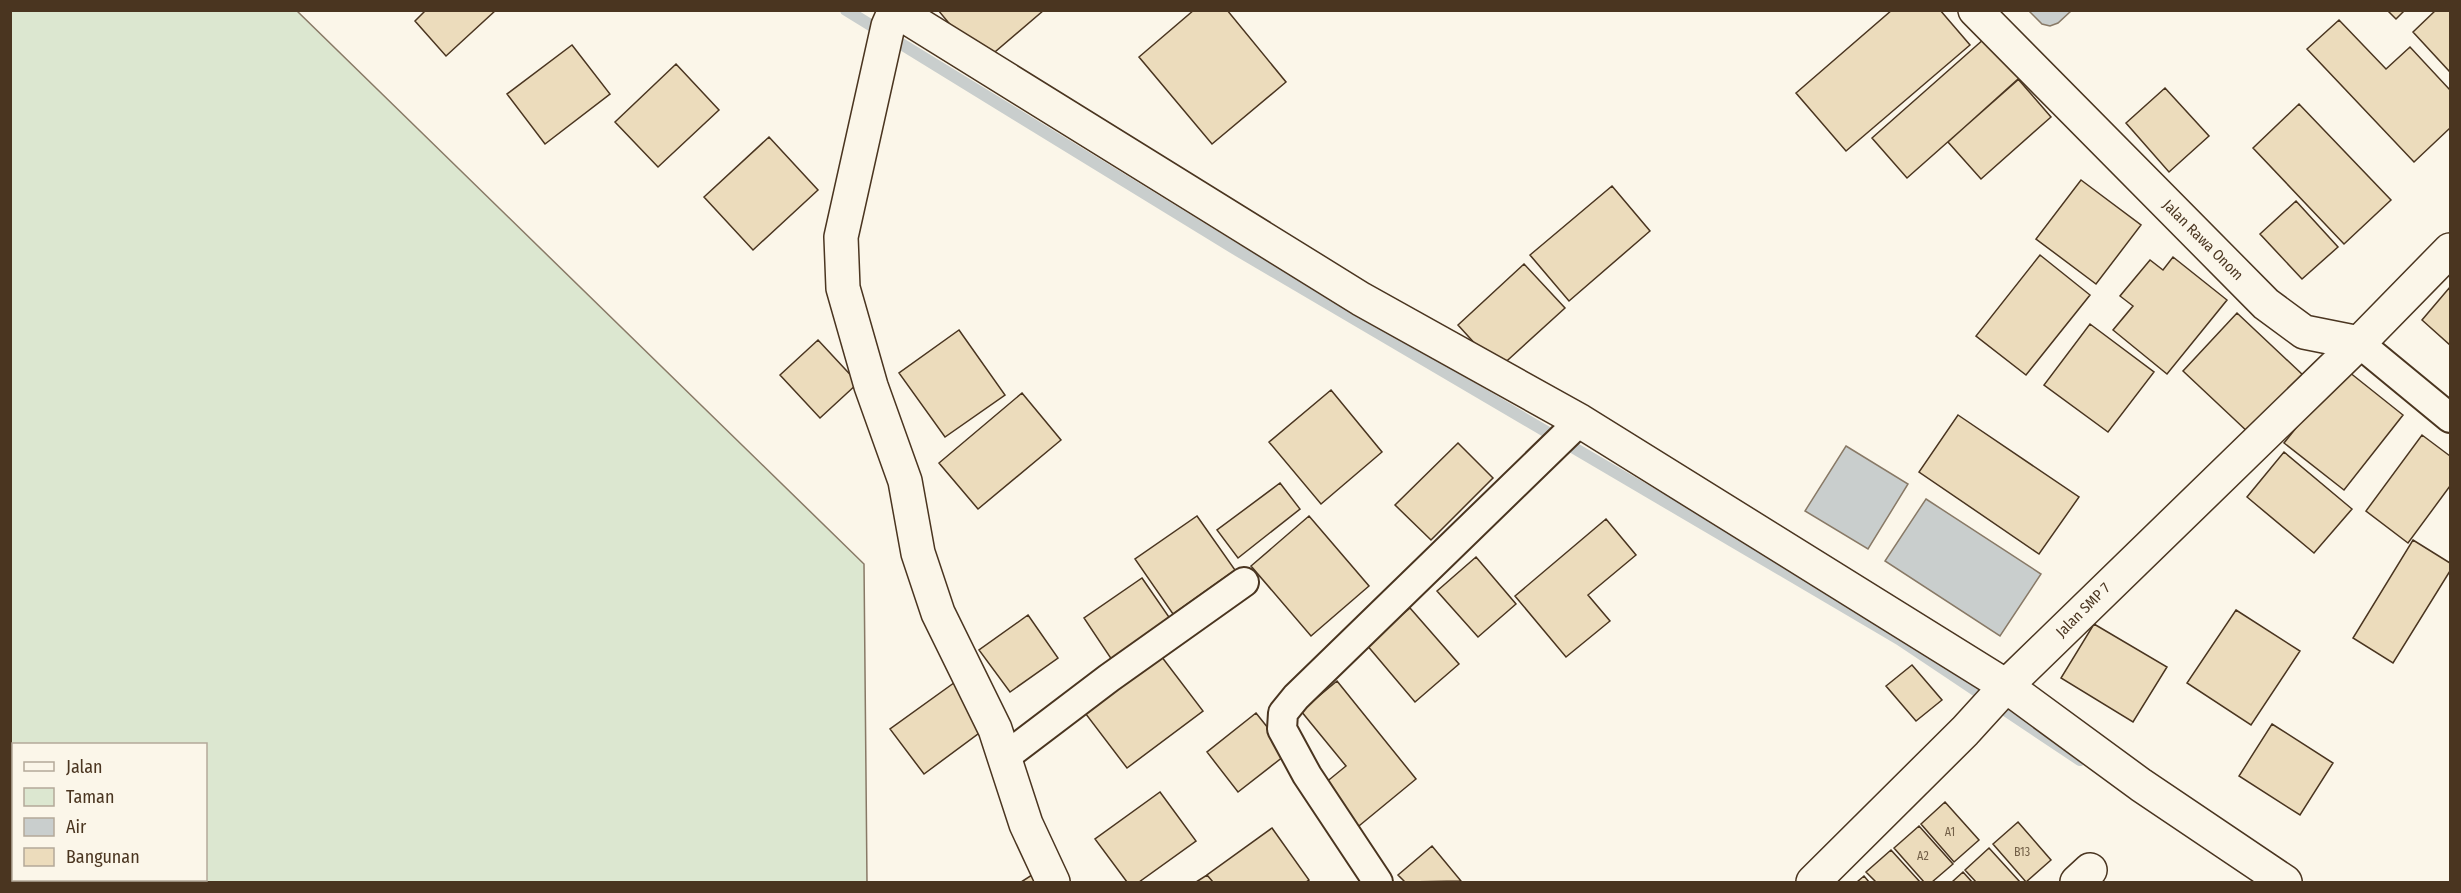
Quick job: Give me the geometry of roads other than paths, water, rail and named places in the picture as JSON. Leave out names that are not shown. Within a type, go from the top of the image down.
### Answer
[{"type":"street","name":"Jalan Rawa Onom","points":[[1975,10],[2266,304],[2304,332],[2359,343]]},
{"type":"street","points":[[1053,882],[1026,824],[996,729],[935,603],[918,553],[905,480],[871,386],[843,288],[841,237],[890,24],[1361,299],[2005,687],[2141,785],[2285,882]]},
{"type":"street","points":[[2451,250],[2359,343],[2451,418]]},
{"type":"street","name":"Jalan SMP 7","points":[[1813,882],[1965,731],[2005,687],[2359,343]]},
{"type":"street","points":[[1377,882],[1307,775],[1282,729],[1283,713],[1296,697],[1574,426]]},
{"type":"street","points":[[1005,757],[1109,678],[1244,582]]},
{"type":"water","points":[[2029,11],[2071,11],[2058,23],[2050,26],[2042,24]]},
{"type":"water","points":[[1846,446],[1908,484],[1868,549],[1805,511]]},
{"type":"water","points":[[1926,499],[2041,574],[2000,636],[1885,561]]},
{"type":"waterway","points":[[846,10],[1232,247],[1899,639],[2080,760]]}]
